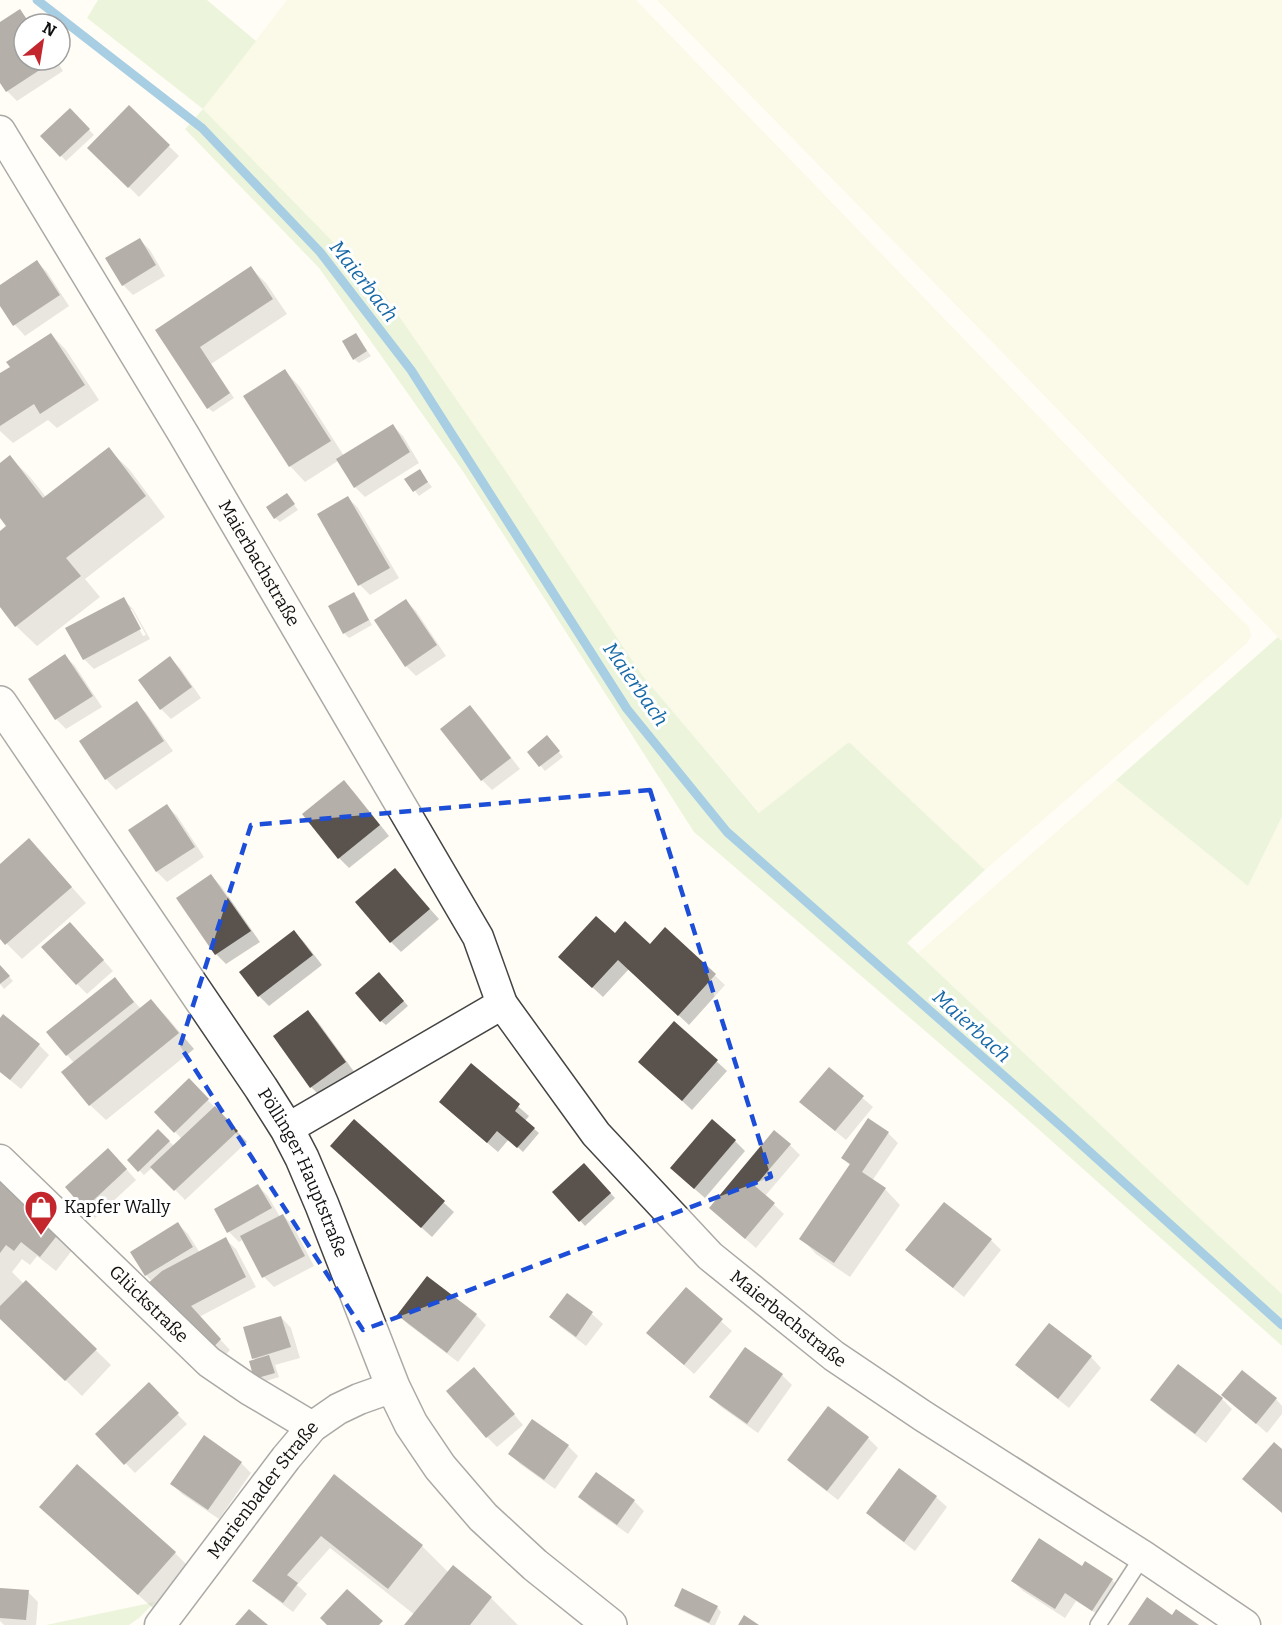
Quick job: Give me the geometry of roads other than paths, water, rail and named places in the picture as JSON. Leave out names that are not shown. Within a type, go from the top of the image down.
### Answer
[{"type":"street","name":"Maierbachstraße","points":[[0,131],[184,435],[478,937],[502,1004],[596,1134],[710,1256],[834,1356],[933,1423],[1143,1556],[1245,1625]]},
{"type":"street","name":"Pöllinger Hauptstraße","points":[[0,704],[287,1129],[322,1204],[393,1387],[411,1424],[440,1467],[483,1517],[535,1565],[610,1625]]},
{"type":"street","points":[[287,1129],[502,1004]]},
{"type":"street","name":"Glückstraße","points":[[0,1160],[209,1362],[312,1427]]},
{"type":"street","name":"Marienbader Straße","points":[[160,1625],[312,1427],[338,1409],[393,1387]]},
{"type":"lane","points":[[1098,1625],[1143,1556]]},
{"type":"waterway","name":"Maierbach","points":[[37,0],[202,128],[320,252],[411,370],[627,709],[727,832],[1062,1127],[1282,1325]]},
{"type":"place","name":"Kapfer Wally","points":[[41,1236]]}]
